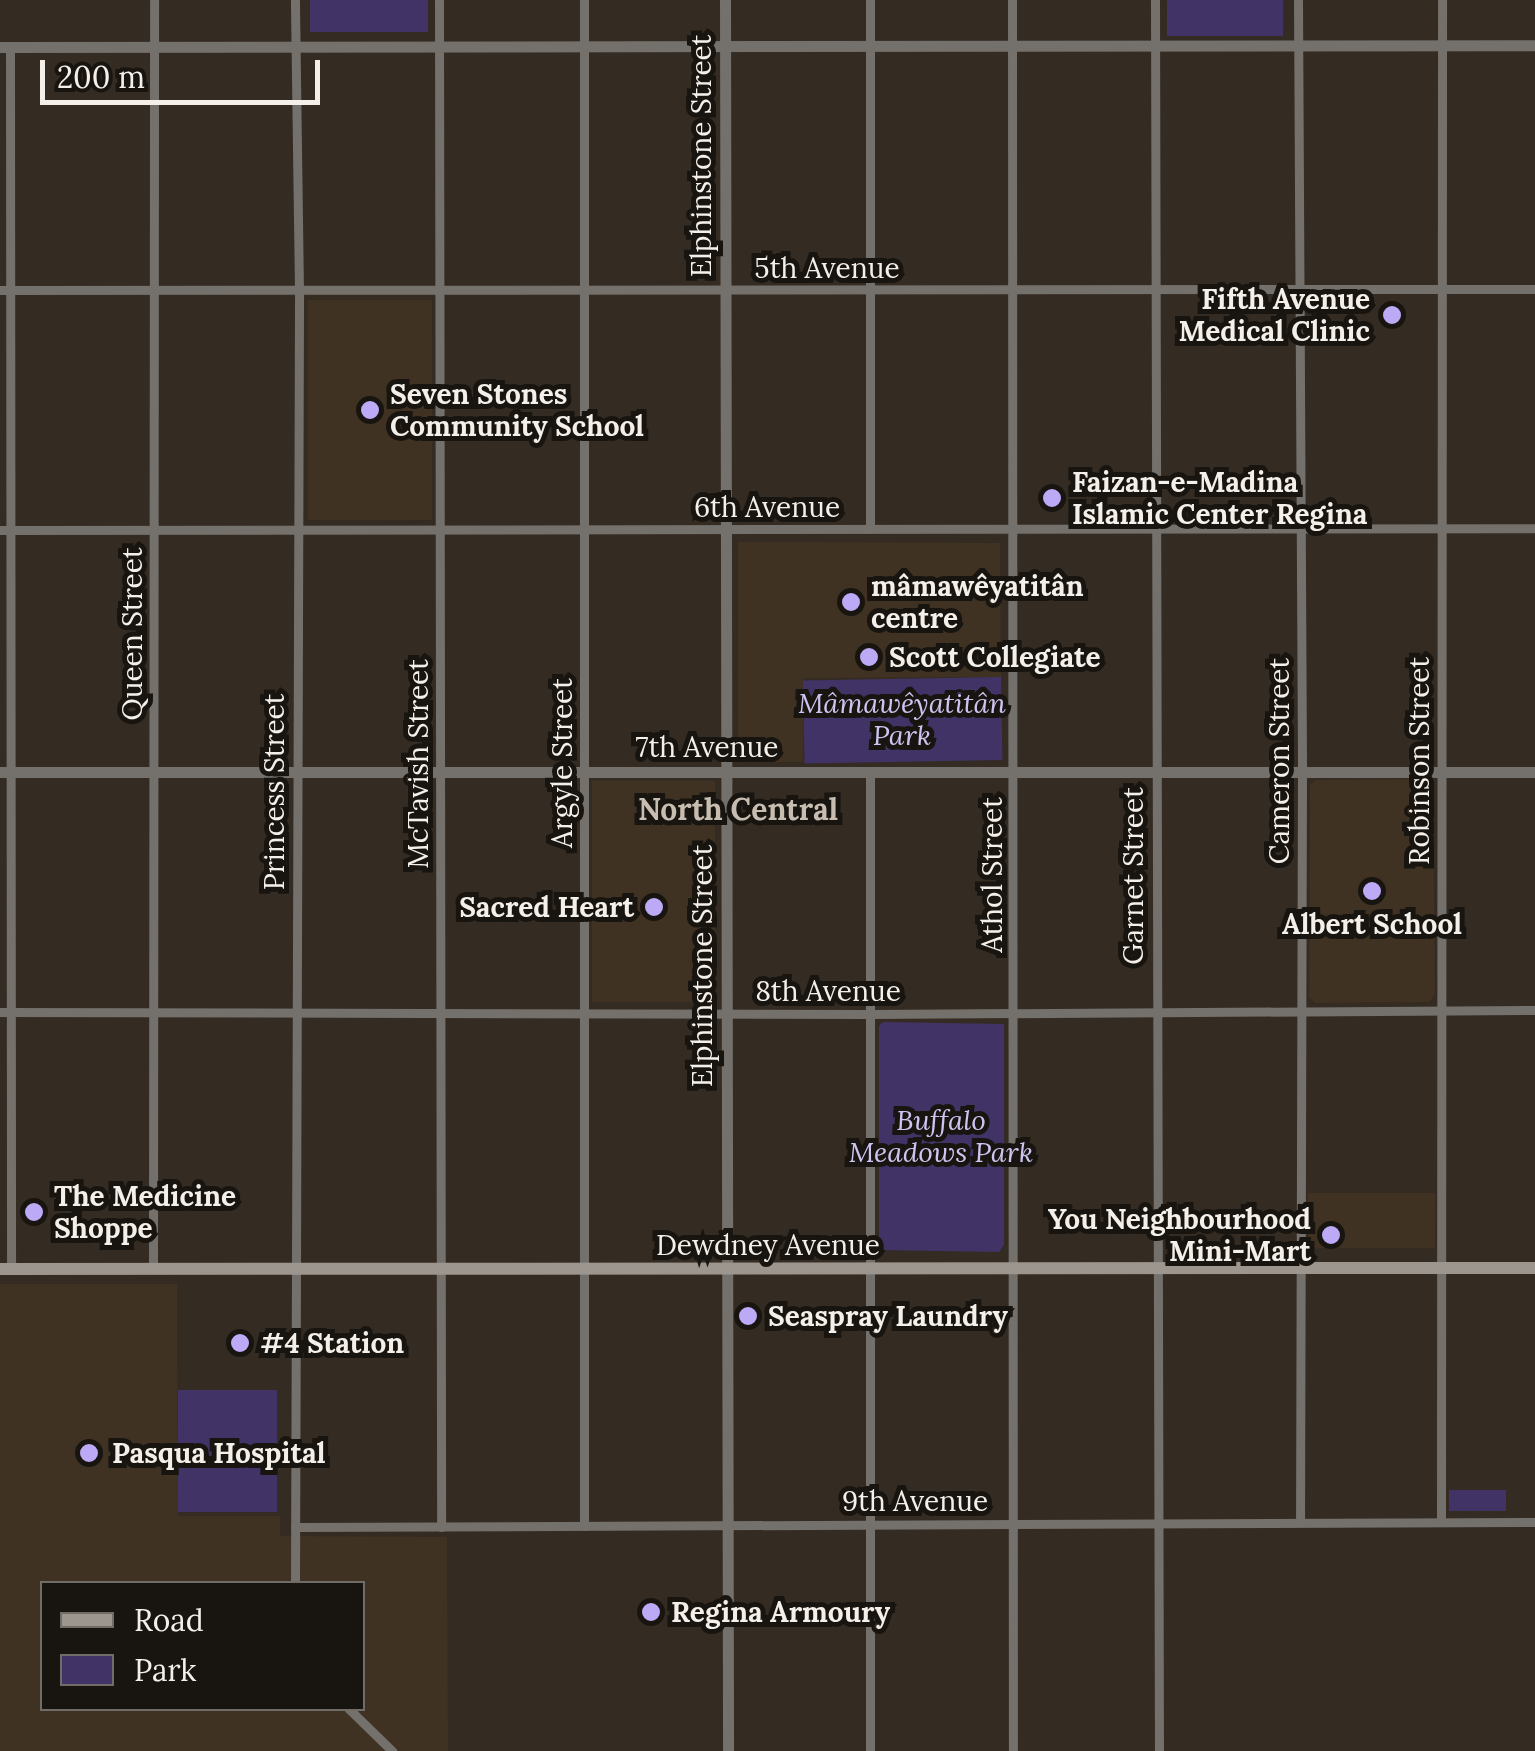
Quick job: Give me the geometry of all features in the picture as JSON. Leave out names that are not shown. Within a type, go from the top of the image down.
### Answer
[{"type":"main road","name":"Dewdney Avenue","points":[[5,1269],[1535,1268]]},
{"type":"street","name":"Queen Street","points":[[153,1269],[154,0]]},
{"type":"street","name":"Princess Street","points":[[295,0],[299,291],[295,1581]]},
{"type":"street","name":"McTavish Street","points":[[438,0],[441,1528]]},
{"type":"street","name":"Argyle Street","points":[[584,0],[584,1526]]},
{"type":"street","name":"Elphinstone Street","points":[[725,0],[728,1751]]},
{"type":"street","points":[[870,0],[870,529]]},
{"type":"street","name":"Athol Street","points":[[1012,0],[1013,1751]]},
{"type":"street","name":"Garnet Street","points":[[1155,0],[1159,1751]]},
{"type":"street","name":"Cameron Street","points":[[1298,0],[1300,1521]]},
{"type":"street","name":"Robinson Street","points":[[1441,1522],[1442,0]]},
{"type":"street","points":[[5,1269],[12,1012],[5,772],[12,290],[5,47],[1535,45]]},
{"type":"street","name":"5th Avenue","points":[[0,290],[1535,289]]},
{"type":"street","name":"6th Avenue","points":[[6,530],[1535,528]]},
{"type":"street","name":"7th Avenue","points":[[5,772],[1535,772]]},
{"type":"street","points":[[870,772],[870,1751]]},
{"type":"street","name":"8th Avenue","points":[[0,1012],[870,1014],[1535,1010]]},
{"type":"street","name":"9th Avenue","points":[[295,1527],[1535,1522]]},
{"type":"street","points":[[351,1711],[392,1751]]},
{"type":"shaded area","name":"Seven Stones Community School","points":[[308,300],[432,300],[432,520],[308,520]]},
{"type":"shaded area","name":"Scott Collegiate","points":[[738,542],[1000,543],[1001,677],[804,678],[803,762],[738,762]]},
{"type":"shaded area","name":"Albert School","points":[[1424,779],[1433,786],[1435,995],[1429,1002],[1315,1003],[1309,997],[1310,785],[1316,780]]},
{"type":"shaded area","name":"Sacred Heart","points":[[592,781],[715,781],[715,1002],[592,1002]]},
{"type":"shaded area","points":[[1308,1193],[1435,1193],[1435,1248],[1308,1248]]},
{"type":"shaded area","points":[[0,1284],[177,1284],[178,1516],[280,1516],[280,1536],[447,1537],[448,1751],[0,1751]]},
{"type":"green space","points":[[310,0],[428,0],[428,32],[310,32]]},
{"type":"green space","points":[[1167,0],[1283,0],[1283,36],[1167,36]]},
{"type":"green space","name":"Mâmawêyatitân Park","points":[[1001,677],[1002,760],[804,763],[803,680]]},
{"type":"green space","name":"Buffalo Meadows Park","points":[[883,1022],[1004,1024],[1004,1245],[999,1252],[879,1250],[879,1026]]},
{"type":"green space","points":[[178,1390],[277,1390],[277,1512],[178,1512]]},
{"type":"green space","points":[[1449,1490],[1506,1490],[1506,1511],[1449,1511]]},
{"type":"place","name":"Fifth Avenue Medical Clinic","points":[[1392,315]]},
{"type":"place","name":"Seven Stones Community School","points":[[370,410]]},
{"type":"place","name":"Faizan-e-Madina Islamic Center Regina","points":[[1052,498]]},
{"type":"place","name":"mâmawêyatitân centre","points":[[851,602]]},
{"type":"place","name":"Scott Collegiate","points":[[869,657]]},
{"type":"place","name":"Albert School","points":[[1372,891]]},
{"type":"place","name":"Sacred Heart","points":[[654,907]]},
{"type":"place","name":"The Medicine Shoppe","points":[[34,1212]]},
{"type":"place","name":"You Neighbourhood Mini-Mart","points":[[1331,1235]]},
{"type":"place","name":"Seaspray Laundry","points":[[748,1316]]},
{"type":"place","name":"#4 Station","points":[[240,1343]]},
{"type":"place","name":"Pasqua Hospital","points":[[89,1453]]},
{"type":"place","name":"Regina Armoury","points":[[651,1612]]},
{"type":"district","name":"North Central","points":[[738,809]]}]
